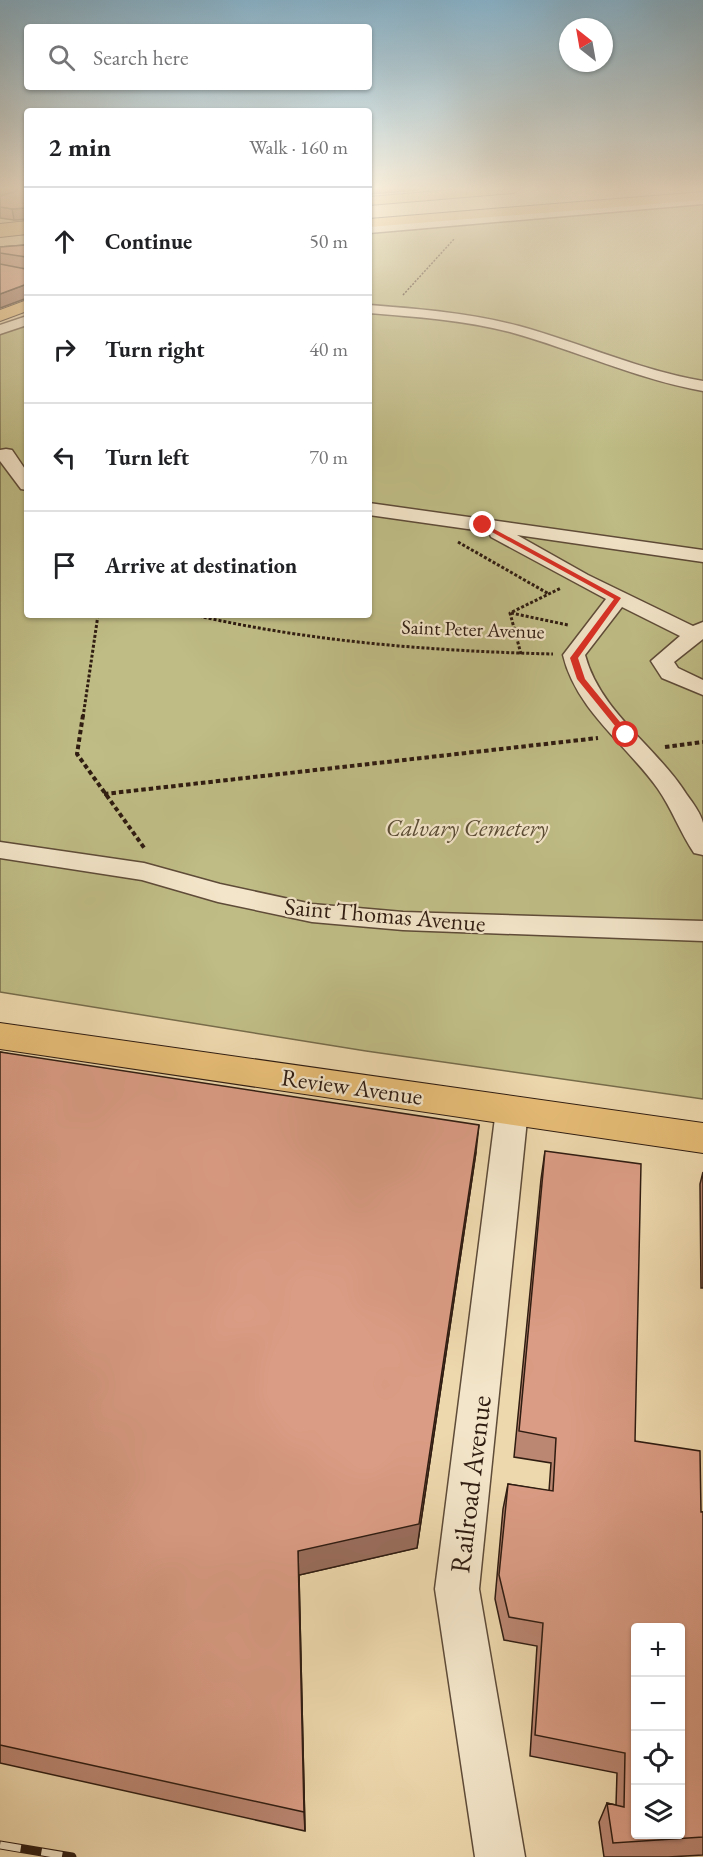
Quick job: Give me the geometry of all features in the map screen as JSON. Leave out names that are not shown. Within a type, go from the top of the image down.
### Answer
[{"type":"main road","points":[[0,316],[23,308]]},
{"type":"main road","name":"Review Avenue","points":[[0,1036],[703,1138]]},
{"type":"street","points":[[0,330],[23,308]]},
{"type":"street","points":[[372,309],[461,317],[501,325],[624,367],[703,386]]},
{"type":"street","points":[[2,454],[24,458]]},
{"type":"street","points":[[2,454],[24,481]]},
{"type":"street","points":[[372,508],[703,556]]},
{"type":"street","points":[[483,525],[618,598],[698,631],[662,661],[670,673],[703,688]]},
{"type":"street","points":[[618,598],[574,655],[581,679],[674,794],[703,847]]},
{"type":"street","name":"Saint Thomas Avenue","points":[[0,850],[166,877],[195,887],[279,907],[371,919],[703,931]]},
{"type":"street","name":"Railroad Avenue","points":[[500,1857],[458,1589],[512,1110]]},
{"type":"path","points":[[389,311],[421,276]]},
{"type":"path","points":[[450,539],[549,594]]},
{"type":"path","points":[[510,613],[581,579]]},
{"type":"path","points":[[510,613],[594,630]]},
{"type":"path","points":[[510,613],[521,654]]},
{"type":"path","points":[[98,618],[77,754],[166,877]]},
{"type":"path","name":"Saint Peter Avenue","points":[[211,618],[365,646],[574,655]]},
{"type":"path","points":[[104,794],[633,742],[703,742]]},
{"type":"green space","name":"Calvary Cemetery","points":[[372,276],[703,276],[703,1099],[366,1051],[0,992],[0,327],[24,318],[24,618],[372,618]]},
{"type":"building","points":[[0,276],[24,276],[24,285],[0,294]]},
{"type":"building","points":[[0,1052],[479,1125],[419,1524],[298,1551],[304,1812],[0,1745]]},
{"type":"building","points":[[545,1151],[641,1164],[635,1441],[700,1451],[701,1512],[703,1512],[703,1837],[685,1838],[685,1623],[631,1623],[631,1839],[673,1839],[613,1843],[607,1803],[624,1807],[625,1753],[535,1735],[543,1623],[509,1617],[499,1575],[508,1484],[553,1491],[556,1438],[519,1431]]},
{"type":"railway","points":[[0,1845],[72,1857]]},
{"type":"route","points":[[483,525],[618,598],[574,655],[574,663],[588,689],[626,735]]}]
